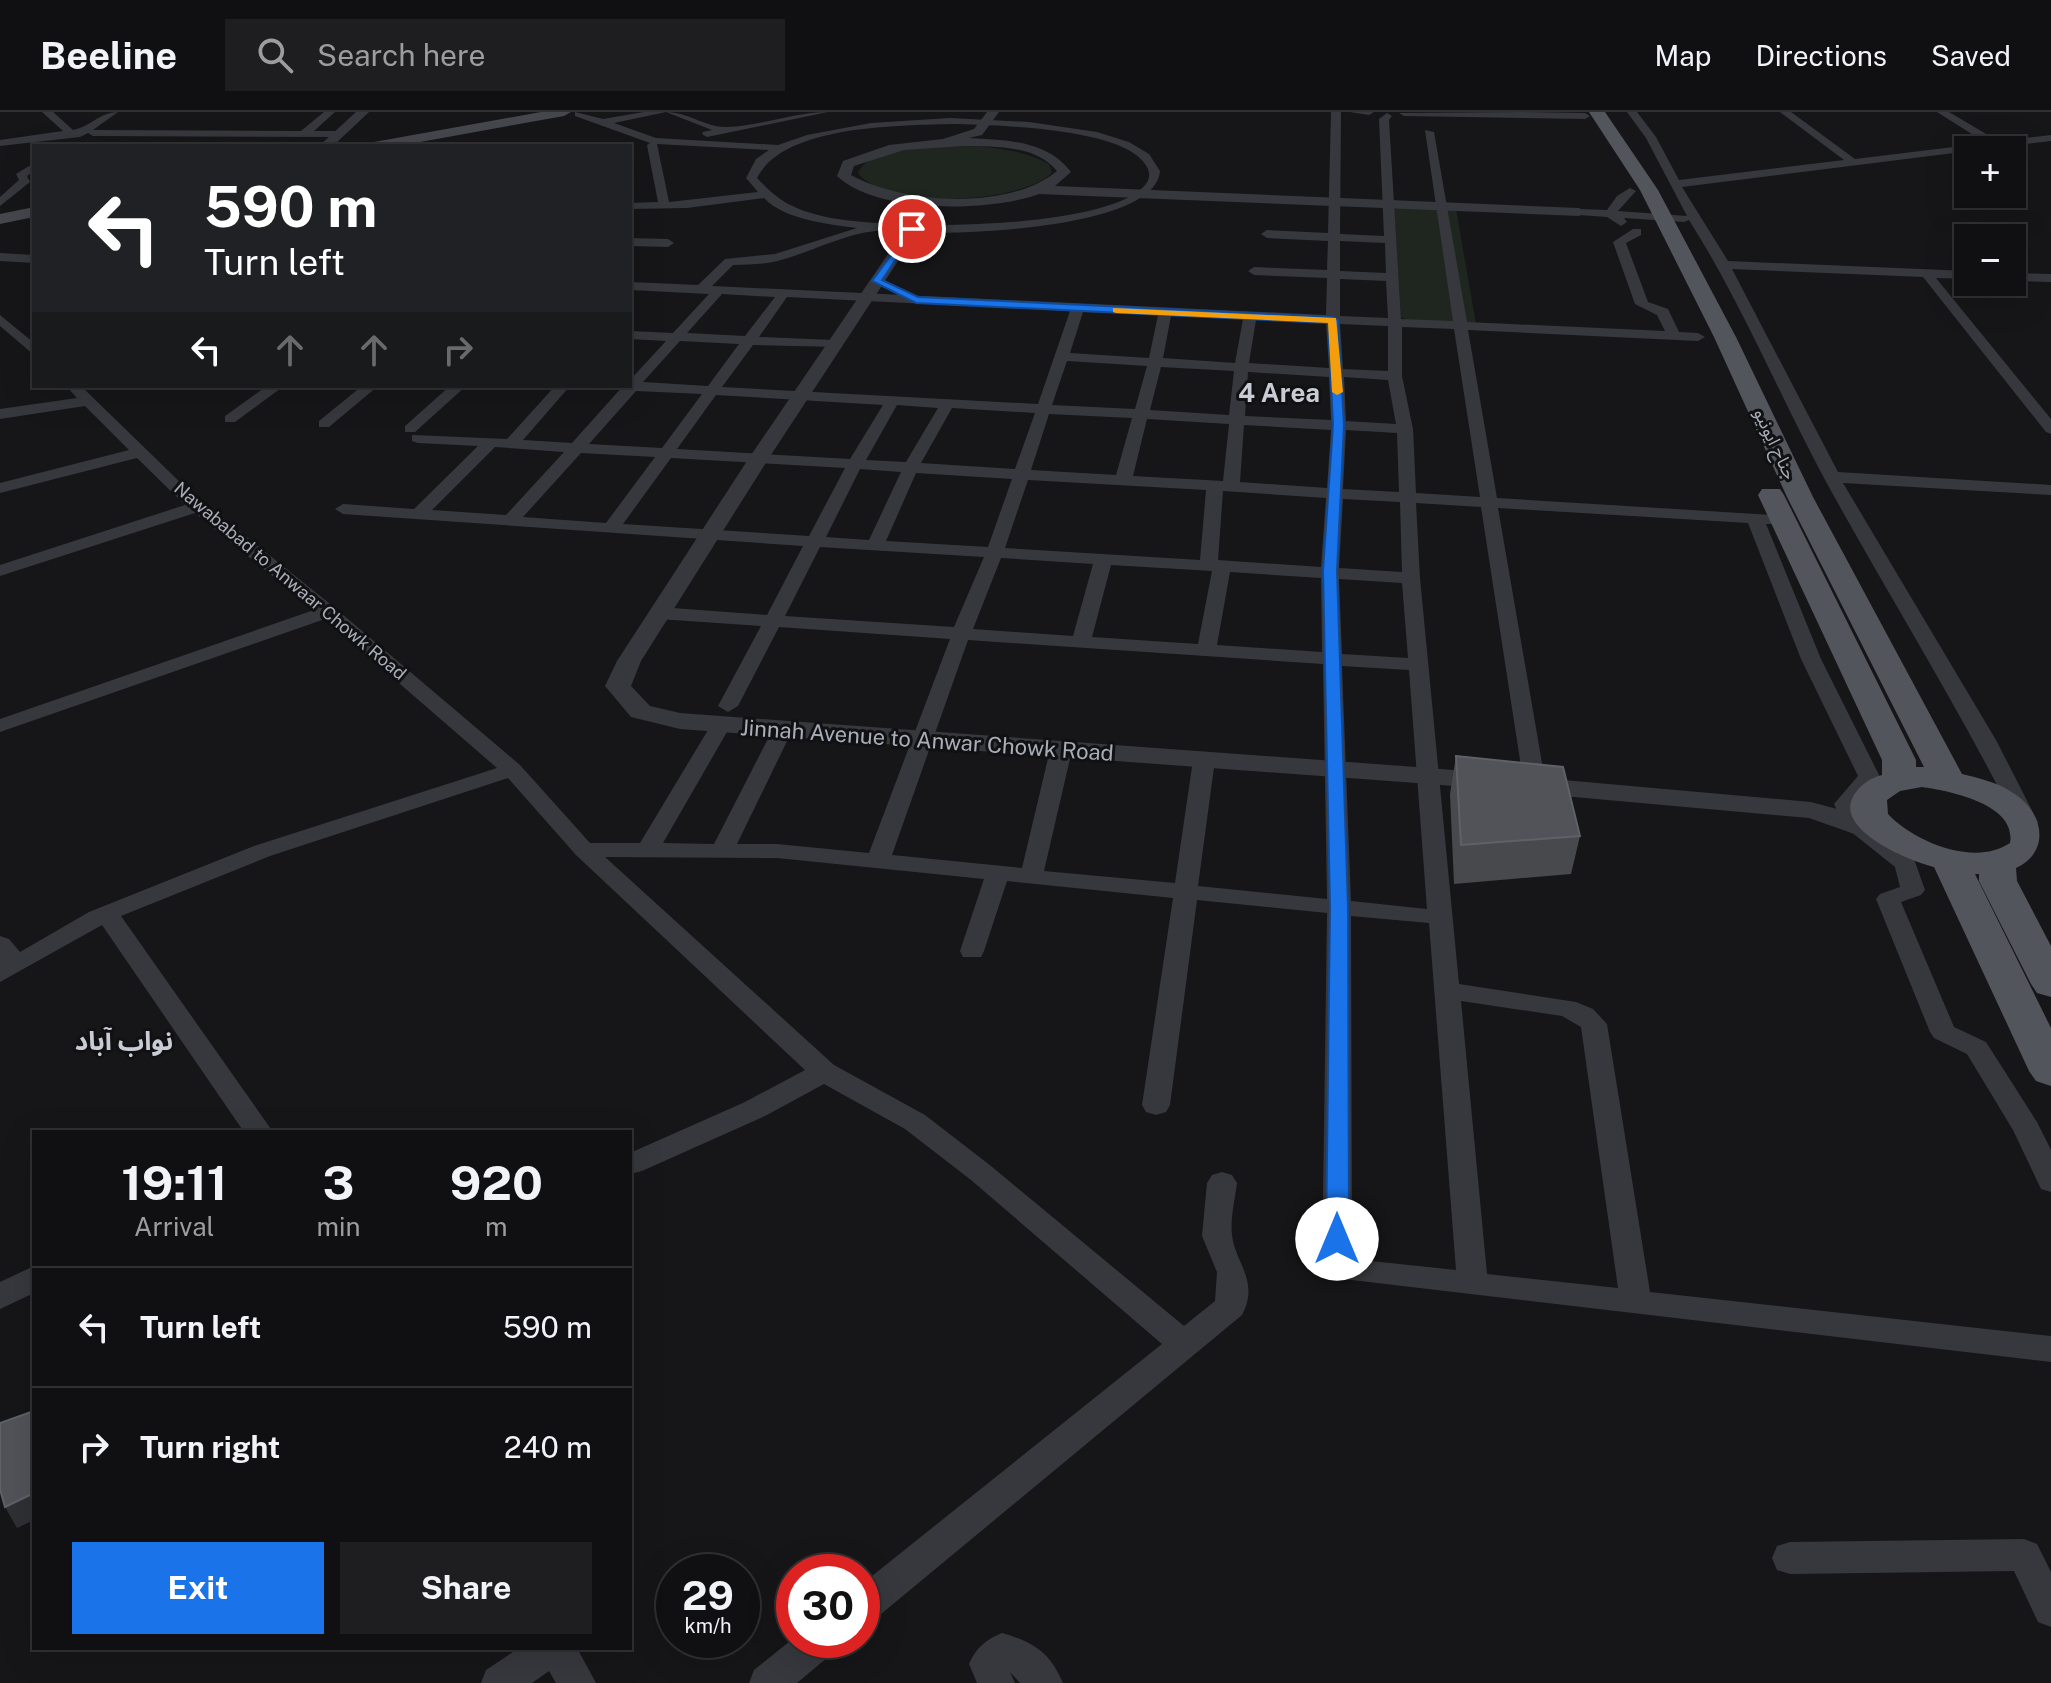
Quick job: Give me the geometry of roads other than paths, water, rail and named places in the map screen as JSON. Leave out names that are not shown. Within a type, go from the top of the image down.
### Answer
[{"type":"main road","points":[[389,144],[577,113]]},
{"type":"main road","name":"جناح ایونیو","points":[[1588,113],[1725,337],[1800,497],[1948,780]]},
{"type":"main road","points":[[407,144],[419,140]]},
{"type":"main road","name":"جناح ایونیو","points":[[1649,217],[1686,336],[1711,365]]},
{"type":"main road","name":"جناح ایونیو","points":[[1763,477],[1899,760],[1867,800],[1871,816],[1900,841],[1949,859]]},
{"type":"main road","points":[[1867,800],[1948,780],[1996,797],[2015,809],[2027,822],[2032,836],[2028,848],[2016,857],[1997,862],[1949,859],[2051,1071]]},
{"type":"main road","points":[[1997,862],[1998,881],[2051,984]]},
{"type":"street","points":[[65,144],[88,132],[113,112]]},
{"type":"street","points":[[305,133],[330,112]]},
{"type":"street","points":[[327,144],[363,112]]},
{"type":"street","points":[[602,123],[661,112]]},
{"type":"street","points":[[671,112],[725,131]]},
{"type":"street","points":[[759,112],[783,120]]},
{"type":"street","points":[[652,150],[667,142],[823,112]]},
{"type":"street","points":[[922,112],[932,121]]},
{"type":"street","points":[[1336,112],[1333,320],[1339,425],[1330,571],[1339,907],[1337,1269],[2051,1349]]},
{"type":"street","points":[[1355,112],[1588,113]]},
{"type":"street","points":[[1632,112],[1724,265],[1832,477],[1985,740],[2027,822]]},
{"type":"street","points":[[1785,112],[1854,163]]},
{"type":"street","points":[[1942,112],[1982,136]]},
{"type":"street","points":[[577,113],[644,139],[781,148]]},
{"type":"street","points":[[1387,113],[1384,119],[1395,376],[1405,429],[1411,578],[1472,1283]]},
{"type":"street","points":[[48,117],[70,132]]},
{"type":"street","points":[[107,144],[143,119]]},
{"type":"street","points":[[701,290],[729,262],[776,258],[876,226],[916,220],[983,229],[1051,222],[1105,210],[1141,194],[1151,185],[1155,176],[1154,167],[1134,149],[1072,130],[985,122],[932,121],[846,130],[781,148],[758,162],[752,170],[754,187],[762,195],[805,214],[876,226]]},
{"type":"street","points":[[936,143],[985,122]]},
{"type":"street","points":[[985,122],[988,143]]},
{"type":"street","points":[[0,143],[70,132],[338,134]]},
{"type":"street","points":[[233,144],[247,132]]},
{"type":"street","points":[[1429,132],[1535,786]]},
{"type":"street","points":[[169,144],[183,133]]},
{"type":"street","points":[[2026,141],[2051,138]]},
{"type":"street","points":[[1039,190],[1058,181],[1064,172],[1059,162],[1043,154],[988,143],[936,143],[867,154],[848,164],[844,176],[857,187],[885,196],[951,202],[984,200],[1039,190],[1649,217],[1692,213]]},
{"type":"street","points":[[2026,146],[2039,150]]},
{"type":"street","points":[[636,149],[652,150],[667,156]]},
{"type":"street","points":[[652,150],[660,206]]},
{"type":"street","points":[[1677,184],[1954,150]]},
{"type":"street","points":[[14,211],[26,180],[20,176],[32,167]]},
{"type":"street","points":[[1692,213],[1707,182]]},
{"type":"street","points":[[632,206],[762,195]]},
{"type":"street","points":[[885,196],[916,220]]},
{"type":"street","points":[[1611,213],[1618,199],[1649,217],[1692,213]]},
{"type":"street","points":[[916,220],[951,202]]},
{"type":"street","points":[[640,220],[660,206]]},
{"type":"street","points":[[1686,336],[1663,312],[1642,304],[1619,242],[1649,217],[1692,213]]},
{"type":"street","name":"Jinnah Avenue to Anwar Chowk Road","points":[[916,220],[629,661],[618,686],[629,706],[656,719],[724,716],[783,729],[1430,776],[1811,810],[1867,800]]},
{"type":"street","points":[[1267,234],[1390,240]]},
{"type":"street","points":[[632,242],[668,243]]},
{"type":"street","points":[[3,257],[32,244]]},
{"type":"street","points":[[1711,246],[1760,266]]},
{"type":"street","points":[[3,257],[32,259]]},
{"type":"street","points":[[1724,265],[1954,275]]},
{"type":"street","points":[[1254,271],[1392,277]]},
{"type":"street","points":[[1927,274],[2051,429]]},
{"type":"street","points":[[2026,277],[2051,278]]},
{"type":"street","points":[[637,287],[1686,336]]},
{"type":"street","points":[[632,385],[719,290]]},
{"type":"street","points":[[611,528],[784,293]]},
{"type":"street","points":[[866,298],[916,300]]},
{"type":"street","points":[[878,861],[961,634],[995,551],[1078,308]]},
{"type":"street","points":[[1123,481],[1155,363],[1165,312]]},
{"type":"street","points":[[1206,651],[1223,487],[1238,419],[1241,368],[1250,316]]},
{"type":"street","points":[[0,319],[32,349]]},
{"type":"street","points":[[632,335],[834,344]]},
{"type":"street","points":[[1063,357],[1395,376]]},
{"type":"street","points":[[632,386],[1405,429]]},
{"type":"street","name":"Nawababad to Anwaar Chowk Road","points":[[75,388],[199,506],[512,770],[584,850],[824,1072],[915,1122],[981,1173],[1184,1344]]},
{"type":"street","points":[[230,419],[274,388]]},
{"type":"street","points":[[324,424],[369,388]]},
{"type":"street","points":[[457,388],[414,434],[490,443],[757,461],[1783,520]]},
{"type":"street","points":[[511,444],[561,388]]},
{"type":"street","points":[[510,521],[629,388]]},
{"type":"street","points":[[646,852],[724,716],[854,466],[893,400]]},
{"type":"street","points":[[0,414],[90,401]]},
{"type":"street","points":[[876,544],[910,469],[948,403]]},
{"type":"street","points":[[419,514],[490,443]]},
{"type":"street","points":[[0,488],[141,452]]},
{"type":"street","points":[[1832,477],[2051,490]]},
{"type":"street","points":[[0,571],[199,506]]},
{"type":"street","points":[[343,509],[1411,578]]},
{"type":"street","points":[[1755,518],[1811,659],[1869,777],[1867,800],[1906,864],[1913,890],[1888,899],[1943,1032],[1977,1048],[2027,1129],[2051,1181]]},
{"type":"street","points":[[1081,643],[1104,558]]},
{"type":"street","points":[[0,726],[328,612]]},
{"type":"street","points":[[659,613],[1419,665]]},
{"type":"street","points":[[722,851],[783,729]]},
{"type":"street","points":[[1031,878],[1061,750]]},
{"type":"street","points":[[1156,1105],[1183,893],[1204,760]]},
{"type":"street","points":[[0,944],[8,969],[107,914],[262,851],[512,770]]},
{"type":"street","points":[[584,850],[777,851],[1438,917]]},
{"type":"street","points":[[972,951],[997,874]]},
{"type":"street","points":[[107,914],[258,1130]]},
{"type":"street","points":[[1445,990],[1567,1008],[1584,1015],[1594,1024],[1636,1302]]},
{"type":"street","points":[[632,1164],[755,1109],[824,1072]]},
{"type":"street","points":[[880,1592],[1231,1306],[1232,1272],[1217,1236],[1222,1183]]},
{"type":"street","points":[[0,1297],[32,1279]]},
{"type":"street","points":[[1790,1558],[2024,1555],[2051,1610]]},
{"type":"street","points":[[500,1683],[550,1650]]},
{"type":"street","points":[[554,1650],[577,1683]]},
{"type":"street","points":[[996,1683],[988,1664],[1002,1651],[1022,1657],[1044,1683]]},
{"type":"street","points":[[768,1683],[799,1658]]},
{"type":"district","name":"4 Area","points":[[1279,393]]},
{"type":"district","name":"نواب آباد","points":[[124,1041]]}]
